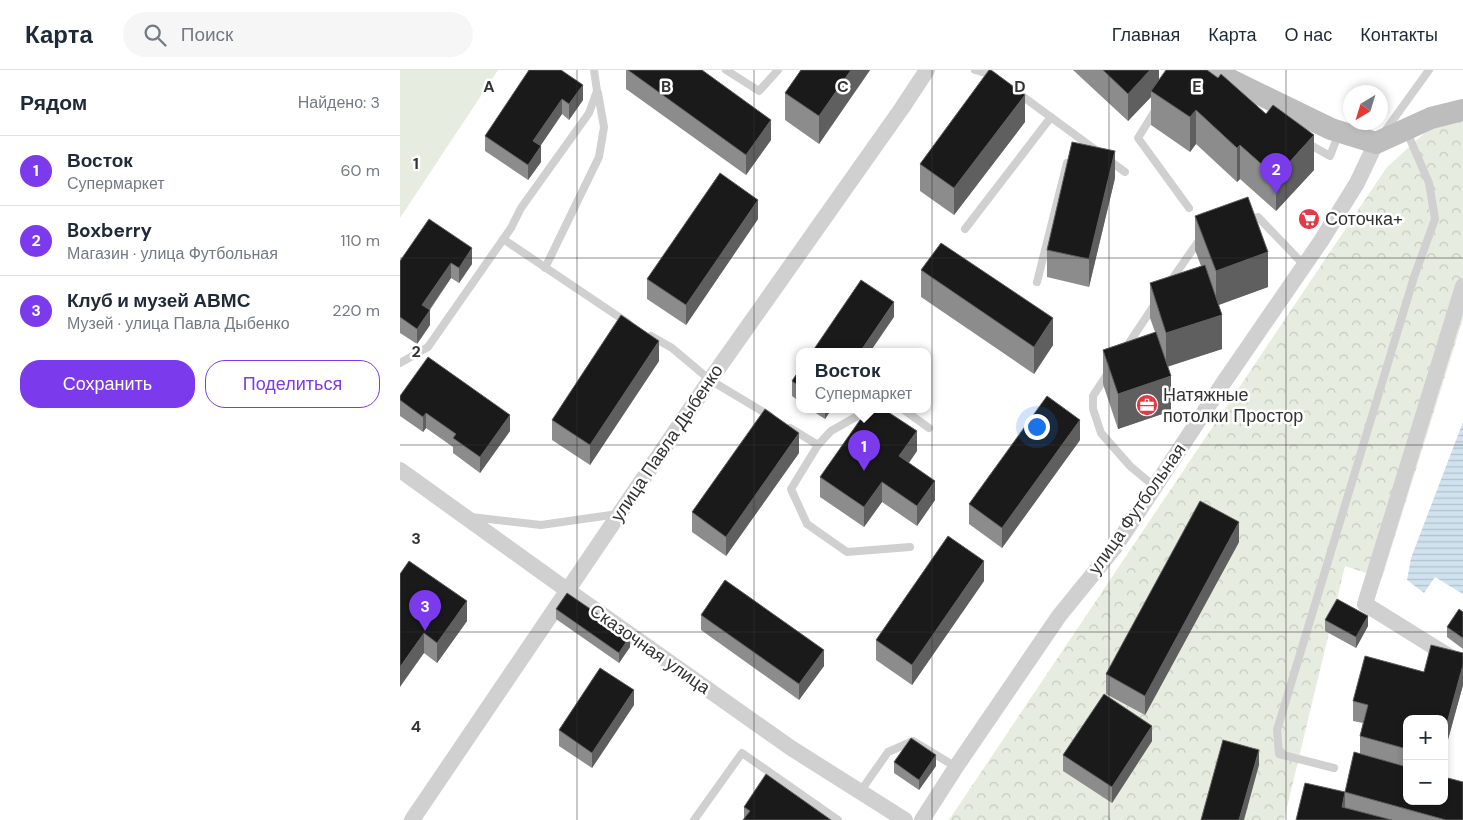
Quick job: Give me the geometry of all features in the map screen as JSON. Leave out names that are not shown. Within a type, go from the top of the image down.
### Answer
[{"type":"main road","points":[[1210,70],[1331,129],[1376,143],[1431,118],[1463,110]]},
{"type":"street","name":"улица Павла Дыбенко","points":[[412,820],[710,380],[927,70]]},
{"type":"street","name":"улица Футбольная","points":[[922,820],[1059,616],[1116,547],[1357,183],[1376,143]]},
{"type":"street","points":[[1463,286],[1365,604],[1463,665]]},
{"type":"street","name":"Сказочная улица","points":[[400,470],[791,748],[905,820]]},
{"type":"lane","points":[[545,268],[599,156],[604,127],[594,70]]},
{"type":"lane","points":[[726,70],[759,91],[778,70]]},
{"type":"lane","points":[[976,70],[992,75],[999,80]]},
{"type":"lane","points":[[1376,143],[1429,70]]},
{"type":"lane","points":[[400,362],[428,347],[511,228],[521,208],[589,113],[598,91]]},
{"type":"lane","points":[[1014,91],[1125,172]]},
{"type":"lane","points":[[1162,100],[1138,138],[1189,208]]},
{"type":"lane","points":[[965,229],[1051,117]]},
{"type":"lane","points":[[1334,768],[1279,754],[1277,730],[1414,278],[1435,220],[1428,183],[1405,130]]},
{"type":"lane","points":[[1299,138],[1330,156],[1340,132]]},
{"type":"lane","points":[[1072,143],[1074,134]]},
{"type":"lane","points":[[1037,282],[1070,153]]},
{"type":"lane","points":[[1235,226],[1258,217],[1304,265]]},
{"type":"lane","points":[[1164,291],[1201,238],[1208,236]]},
{"type":"lane","points":[[503,239],[634,327]]},
{"type":"lane","points":[[1120,356],[1158,299]]},
{"type":"lane","points":[[642,331],[672,348],[710,380],[776,420]]},
{"type":"lane","points":[[1115,364],[1093,396],[1093,409],[1101,433],[1130,466],[1155,486]]},
{"type":"lane","points":[[863,413],[831,431],[818,445],[791,490],[807,524],[847,552],[910,547]]},
{"type":"lane","points":[[908,413],[930,428]]},
{"type":"lane","points":[[784,425],[818,445]]},
{"type":"lane","points":[[464,516],[540,525],[618,514]]},
{"type":"lane","points":[[860,792],[888,752],[913,741],[956,767]]},
{"type":"lane","points":[[694,820],[742,753],[838,820]]},
{"type":"green space","points":[[400,70],[498,70],[400,218]]},
{"type":"green space","points":[[1463,120],[1463,319],[1382,578],[1345,566],[1284,820],[949,820],[1387,167],[1428,130]]},
{"type":"water","points":[[1463,422],[1463,594],[1435,577],[1424,593],[1407,580],[1411,558]]},
{"type":"building","points":[[529,70],[561,70],[583,85],[569,104],[562,99],[533,141],[541,146],[528,165],[485,136]]},
{"type":"building","points":[[628,70],[702,70],[771,120],[746,155]]},
{"type":"building","points":[[801,70],[851,70],[819,116],[785,93]]},
{"type":"building","points":[[989,70],[1025,95],[954,188],[920,164]]},
{"type":"building","points":[[1103,70],[1150,70],[1128,94]]},
{"type":"building","points":[[1166,70],[1207,70],[1218,78],[1221,74],[1266,114],[1273,105],[1314,135],[1276,177],[1240,145],[1237,148],[1196,110],[1190,117],[1151,91]]},
{"type":"building","points":[[1072,142],[1115,151],[1089,259],[1047,250]]},
{"type":"building","points":[[720,173],[758,200],[686,305],[647,279]]},
{"type":"building","points":[[1248,197],[1268,252],[1216,271],[1195,216]]},
{"type":"building","points":[[429,219],[472,248],[459,268],[451,263],[422,305],[430,310],[417,329],[400,317],[400,261]]},
{"type":"building","points":[[941,243],[1053,318],[1034,347],[921,270]]},
{"type":"building","points":[[1205,265],[1222,315],[1166,333],[1150,283]]},
{"type":"building","points":[[861,280],[894,302],[863,348],[815,348]]},
{"type":"building","points":[[621,315],[659,341],[590,445],[552,420]]},
{"type":"building","points":[[1156,332],[1171,376],[1118,394],[1103,350]]},
{"type":"building","points":[[428,357],[510,415],[480,457],[453,438],[456,434],[426,413],[423,417],[400,400],[400,396]]},
{"type":"building","points":[[796,375],[796,384],[792,381]]},
{"type":"building","points":[[1047,396],[1080,420],[1002,528],[969,504]]},
{"type":"building","points":[[765,409],[799,433],[726,537],[692,512]]},
{"type":"building","points":[[865,413],[890,413],[917,431],[899,456],[935,481],[917,506],[882,482],[864,507],[820,477]]},
{"type":"building","points":[[1200,501],[1239,522],[1145,696],[1106,674]]},
{"type":"building","points":[[948,536],[984,561],[912,665],[876,640]]},
{"type":"building","points":[[409,561],[467,601],[437,643],[424,633],[400,667],[400,574]]},
{"type":"building","points":[[725,580],[824,650],[799,684],[701,615]]},
{"type":"building","points":[[567,593],[630,636],[619,653],[556,609]]},
{"type":"building","points":[[1337,599],[1368,616],[1356,637],[1325,620]]},
{"type":"building","points":[[1459,609],[1463,612],[1463,638],[1447,627]]},
{"type":"building","points":[[1431,645],[1463,653],[1463,665],[1448,719],[1448,715],[1403,715],[1403,748],[1360,736],[1368,705],[1353,701],[1365,656],[1424,672]]},
{"type":"building","points":[[600,668],[634,690],[592,753],[559,730]]},
{"type":"building","points":[[1104,694],[1152,726],[1112,787],[1063,755]]},
{"type":"building","points":[[911,738],[936,755],[919,780],[894,762]]},
{"type":"building","points":[[1223,740],[1259,750],[1239,820],[1201,820]]},
{"type":"building","points":[[1354,752],[1403,766],[1403,805],[1448,805],[1448,778],[1463,782],[1463,820],[1446,820],[1345,792]]},
{"type":"building","points":[[766,774],[831,820],[743,820],[750,811],[744,807]]},
{"type":"building","points":[[1305,783],[1345,792],[1342,807],[1392,820],[1296,820]]},
{"type":"place","name":"Boxberry","points":[[1276,194]]},
{"type":"place","name":"Соточка+","points":[[1309,219]]},
{"type":"place","name":"Натяжные потолки Простор","points":[[1147,405]]},
{"type":"place","name":"Восток","points":[[864,471]]},
{"type":"place","name":"Клуб и музей АВМС","points":[[425,631]]}]
